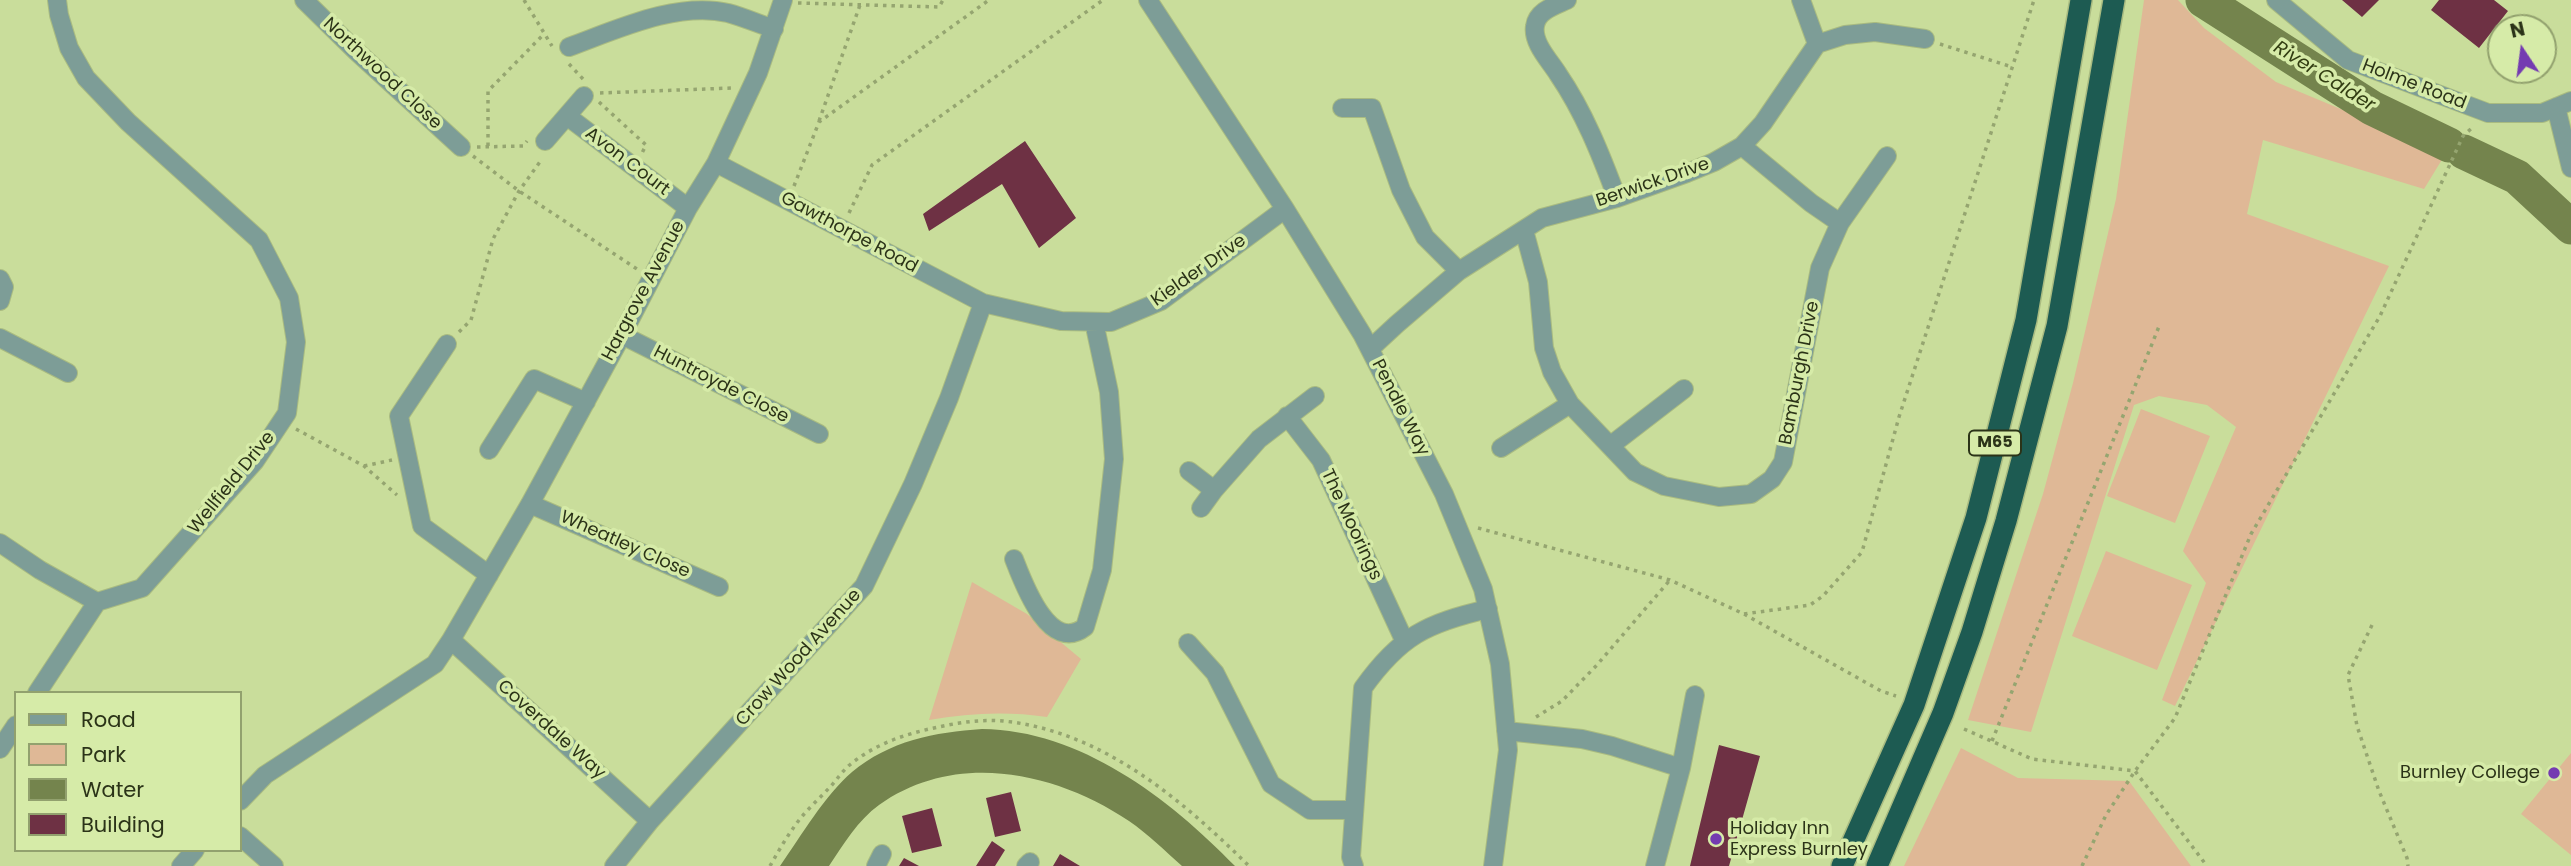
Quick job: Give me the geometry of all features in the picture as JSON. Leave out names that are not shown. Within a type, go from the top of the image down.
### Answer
[{"type":"highway","name":"M65","points":[[1842,866],[1914,705],[1976,517],[2026,320],[2081,0]]},
{"type":"highway","name":"M65","points":[[1877,866],[1943,713],[1972,632],[2006,521],[2057,326],[2112,10]]},
{"type":"street","name":"Wellfield Drive","points":[[57,0],[69,48],[86,78],[128,122],[259,240],[289,298],[296,342],[287,414],[255,461],[142,588],[97,602]]},
{"type":"street","name":"Northwood Close","points":[[304,0],[461,147]]},
{"type":"street","name":"Pendle Way","points":[[1148,0],[1285,209],[1370,349],[1444,494],[1483,589],[1500,664],[1508,750],[1493,866]]},
{"type":"street","points":[[1567,0],[1543,11],[1535,26],[1538,43],[1562,79],[1600,150],[1617,198]]},
{"type":"street","points":[[1801,0],[1817,44],[1845,35],[1875,32],[1925,39]]},
{"type":"street","name":"Holme Road","points":[[2276,0],[2348,60],[2488,113],[2542,113],[2563,104]]},
{"type":"street","name":"Hargrove Avenue","points":[[242,799],[265,775],[435,664],[452,640],[586,402],[688,208],[716,163],[751,88],[783,1]]},
{"type":"street","points":[[569,47],[652,18],[684,12],[726,12],[774,29]]},
{"type":"street","name":"Berwick Drive","points":[[1370,349],[1460,271],[1542,218],[1617,198],[1687,173],[1742,146],[1763,123],[1817,44]]},
{"type":"street","name":"Avon Court","points":[[545,141],[584,96]]},
{"type":"street","points":[[2563,104],[2571,168]]},
{"type":"street","points":[[1342,108],[1372,108],[1401,190],[1425,237],[1460,271]]},
{"type":"street","name":"Avon Court","points":[[567,116],[688,208]]},
{"type":"street","points":[[1742,146],[1811,203],[1840,223]]},
{"type":"street","name":"Bamburgh Drive","points":[[1524,230],[1538,282],[1544,348],[1552,372],[1570,404],[1635,472],[1664,486],[1719,497],[1751,494],[1772,479],[1783,463],[1820,268],[1840,223],[1887,156]]},
{"type":"street","name":"Gawthorpe Road","points":[[716,163],[983,303]]},
{"type":"street","name":"Kielder Drive","points":[[983,303],[1060,321],[1111,322],[1161,301],[1285,209]]},
{"type":"street","points":[[0,279],[4,287],[0,301]]},
{"type":"street","name":"Crow Wood Avenue","points":[[614,866],[650,821],[864,586],[913,484],[944,410],[983,303]]},
{"type":"street","points":[[1014,559],[1029,596],[1047,621],[1068,634],[1077,633],[1084,627],[1102,570],[1114,459],[1109,392],[1094,321]]},
{"type":"street","name":"Huntroyde Close","points":[[622,335],[819,434]]},
{"type":"street","points":[[0,338],[68,373]]},
{"type":"street","points":[[447,344],[399,416],[421,520],[489,575]]},
{"type":"street","points":[[489,450],[534,379],[586,402]]},
{"type":"street","points":[[1610,446],[1684,389]]},
{"type":"street","points":[[1201,508],[1259,439],[1315,396]]},
{"type":"street","points":[[1501,449],[1570,404]]},
{"type":"street","name":"The Moorings","points":[[1287,416],[1321,460],[1404,640]]},
{"type":"street","points":[[1189,471],[1214,490]]},
{"type":"street","name":"Wheatley Close","points":[[530,504],[719,587]]},
{"type":"street","points":[[0,543],[40,570],[97,602],[38,691]]},
{"type":"street","points":[[1354,866],[1351,857],[1363,688],[1404,640],[1451,617],[1488,609]]},
{"type":"street","name":"Coverdale Way","points":[[452,640],[650,821]]},
{"type":"street","points":[[1188,643],[1215,673],[1271,784],[1310,810],[1354,810]]},
{"type":"street","points":[[1655,866],[1681,768],[1695,695]]},
{"type":"street","points":[[0,749],[14,728]]},
{"type":"street","points":[[1506,732],[1582,739],[1681,768]]},
{"type":"street","points":[[242,838],[274,866]]},
{"type":"street","points":[[181,866],[193,852]]},
{"type":"path","points":[[447,344],[471,320],[493,239],[519,191],[551,146],[535,133],[523,146],[488,147],[488,91],[544,34],[524,0]]},
{"type":"path","points":[[783,1],[939,7],[943,0]]},
{"type":"path","points":[[819,122],[989,0]]},
{"type":"path","points":[[842,229],[872,165],[1103,0]]},
{"type":"path","points":[[1744,614],[1810,606],[1823,596],[1862,552],[1899,417],[2034,0]]},
{"type":"path","points":[[788,201],[860,5]]},
{"type":"path","points":[[1925,39],[2011,67]]},
{"type":"path","points":[[584,96],[595,93],[683,88],[751,88]]},
{"type":"path","points":[[2082,866],[2106,815],[2134,771],[2175,718],[2250,534],[2381,316],[2463,136],[2488,113]]},
{"type":"path","points":[[461,147],[519,191],[650,278]]},
{"type":"path","points":[[1992,741],[2160,324]]},
{"type":"path","points":[[281,422],[363,467],[421,520]]},
{"type":"path","points":[[363,467],[408,456]]},
{"type":"path","points":[[1456,522],[1670,580],[1744,614],[1881,691],[1896,696]]},
{"type":"path","points":[[1526,734],[1537,715],[1562,701],[1670,580]]},
{"type":"path","points":[[2372,625],[2348,675],[2357,726],[2408,866]]},
{"type":"path","points":[[770,866],[793,827],[851,764],[879,745],[923,730],[958,723],[1001,721],[1052,730],[1085,742],[1124,764],[1197,816],[1249,866]]},
{"type":"path","points":[[1964,729],[2032,760],[2134,771],[2207,866]]},
{"type":"green space","points":[[2144,0],[2178,0],[2204,28],[2276,82],[2446,153],[2424,189],[2263,140],[2247,214],[2389,266],[2175,706],[2162,700],[2206,583],[2183,551],[2236,427],[2207,405],[2159,396],[2134,405],[2031,732],[1968,720],[2043,494],[2073,383],[2116,199]]},
{"type":"green space","points":[[2141,409],[2210,436],[2175,523],[2107,496]]},
{"type":"green space","points":[[2106,551],[2192,585],[2157,670],[2072,636]]},
{"type":"green space","points":[[972,582],[1027,614],[1081,659],[1047,717],[988,714],[929,720]]},
{"type":"green space","points":[[1961,748],[2018,778],[2129,781],[2191,866],[1904,866]]},
{"type":"green space","points":[[2571,753],[2571,855],[2521,814]]},
{"type":"water","points":[[982,729],[1018,732],[1054,741],[1120,772],[1181,816],[1235,866],[1182,866],[1129,821],[1070,790],[1006,774],[973,773],[940,777],[909,788],[879,805],[858,825],[829,866],[780,866],[832,792],[866,761],[913,740]]},
{"type":"building","points":[[2342,0],[2379,0],[2362,17]]},
{"type":"building","points":[[2439,0],[2494,0],[2508,11],[2506,14],[2487,14],[2487,38],[2479,48],[2431,10]]},
{"type":"building","points":[[1025,141],[1076,218],[1039,248],[1002,184],[929,231],[923,214]]},
{"type":"building","points":[[1719,745],[1760,756],[1729,866],[1690,866]]},
{"type":"building","points":[[1011,792],[1021,831],[995,837],[986,798]]},
{"type":"building","points":[[932,808],[942,846],[912,853],[902,816]]},
{"type":"building","points":[[992,841],[1005,850],[995,866],[976,866]]},
{"type":"building","points":[[1060,854],[1080,866],[1053,866]]},
{"type":"building","points":[[904,858],[919,866],[899,866]]},
{"type":"waterway","name":"River Calder","points":[[2203,0],[2372,108],[2449,145]]},
{"type":"waterway","name":"River Calder","points":[[2464,152],[2517,177],[2571,227]]},
{"type":"place","name":"Burnley College","points":[[2554,773]]},
{"type":"place","name":"Holiday Inn Express Burnley","points":[[1716,839]]}]
